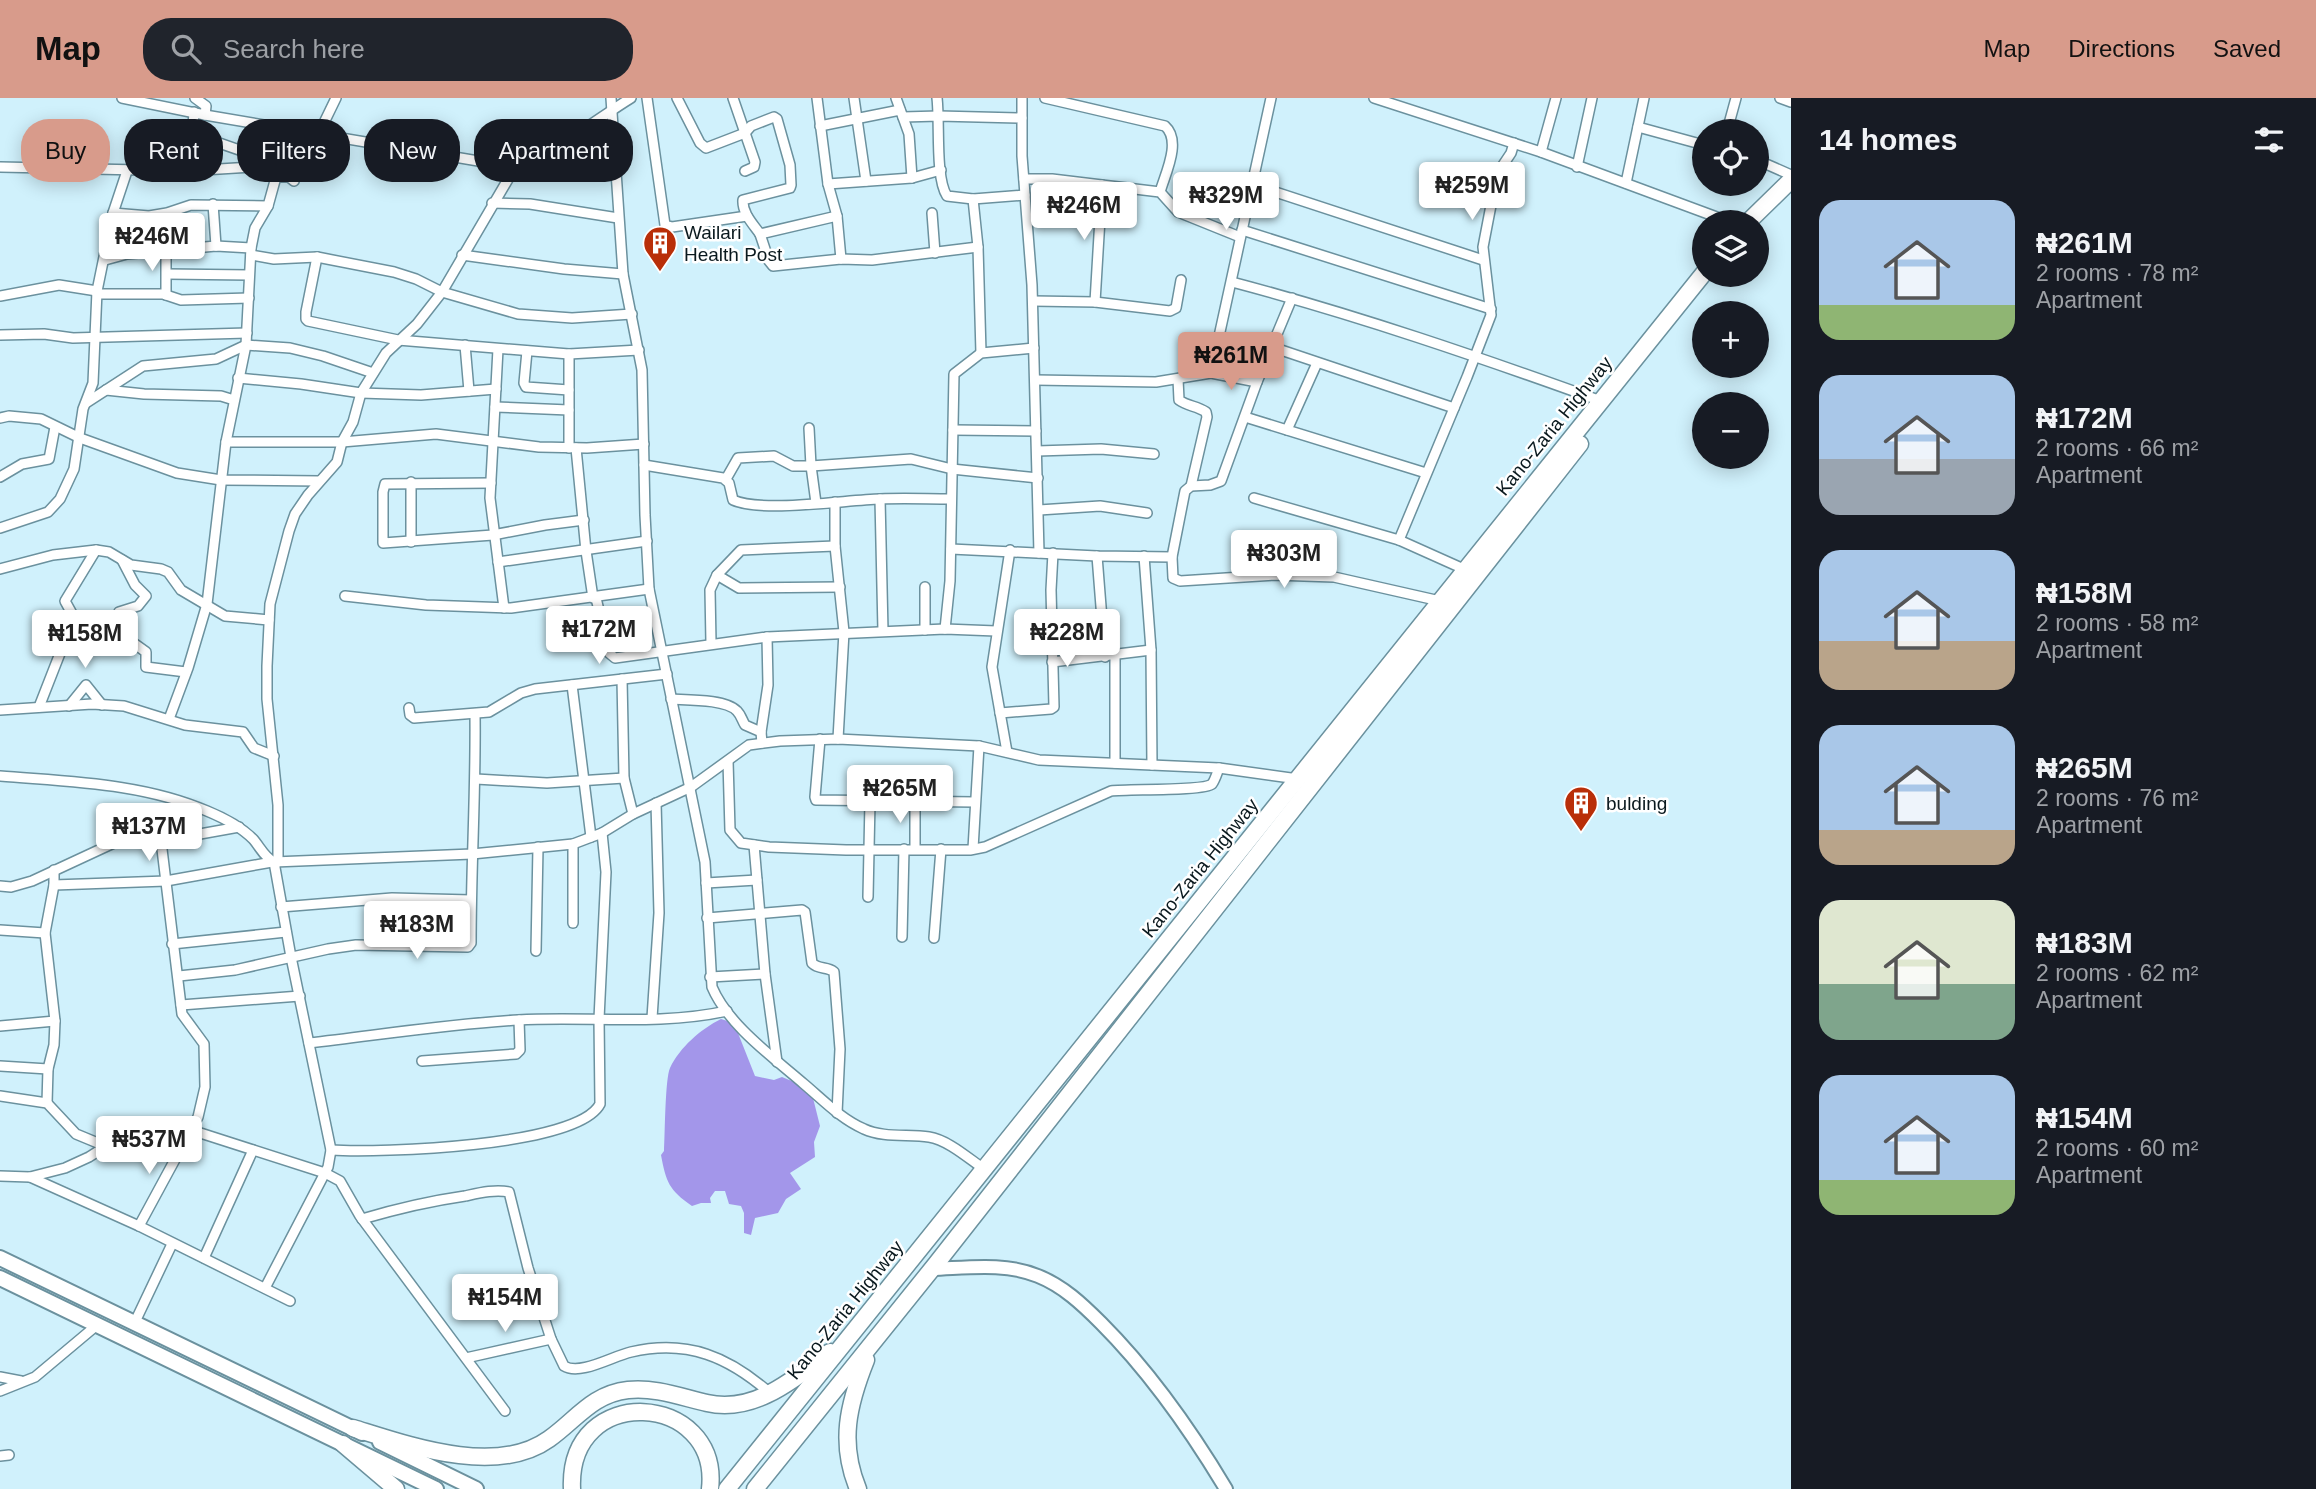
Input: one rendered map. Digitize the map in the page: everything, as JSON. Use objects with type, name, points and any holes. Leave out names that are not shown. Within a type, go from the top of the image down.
[{"type":"highway","points":[[1759,210],[1791,177]]},
{"type":"highway","points":[[1769,215],[1791,193]]},
{"type":"highway","name":"Kano-Zaria Highway","points":[[727,1489],[1693,287]]},
{"type":"highway","name":"Kano-Zaria Highway","points":[[755,1489],[932,1269],[1704,287]]},
{"type":"highway","points":[[353,1428],[436,1452],[470,1457],[506,1455],[547,1441],[594,1401],[626,1390],[646,1389],[716,1405],[736,1404],[771,1394],[787,1385],[854,1333]]},
{"type":"highway","points":[[858,1489],[847,1452],[846,1433],[856,1385],[872,1343]]},
{"type":"highway","points":[[572,1489],[578,1452],[596,1428],[621,1414],[651,1411],[672,1418],[690,1431],[703,1448],[709,1468],[710,1489]]},
{"type":"highway","points":[[343,1444],[396,1489]]},
{"type":"main road","points":[[0,1258],[476,1489]]},
{"type":"main road","points":[[0,1278],[436,1489]]},
{"type":"street","points":[[122,98],[237,120]]},
{"type":"street","points":[[195,98],[206,106],[205,115]]},
{"type":"street","points":[[326,119],[336,98]]},
{"type":"street","points":[[611,98],[624,274],[642,370],[649,589],[705,862],[710,977],[716,997],[777,1062],[837,1113],[872,1132],[931,1137],[984,1169]]},
{"type":"street","points":[[597,119],[631,98]]},
{"type":"street","points":[[647,98],[665,225],[672,227],[747,216]]},
{"type":"street","points":[[677,98],[704,146],[709,147],[745,133],[751,126],[774,117],[777,119],[792,181],[790,188],[743,200],[742,204],[760,234],[769,261],[774,266],[841,259],[872,260],[978,247]]},
{"type":"street","points":[[733,98],[755,162],[754,167],[745,171]]},
{"type":"street","points":[[817,98],[828,184],[837,216],[841,259]]},
{"type":"street","points":[[854,98],[866,181]]},
{"type":"street","points":[[896,98],[909,134],[912,178]]},
{"type":"street","points":[[937,98],[943,190],[947,196],[973,199],[1025,195]]},
{"type":"street","points":[[1022,98],[1024,179],[1033,301],[1039,553]]},
{"type":"street","points":[[1045,98],[1165,126],[1171,131],[1172,142],[1160,192]]},
{"type":"street","points":[[1211,373],[1271,98]]},
{"type":"street","points":[[1374,98],[1541,152],[1698,210]]},
{"type":"street","points":[[1541,152],[1556,98]]},
{"type":"street","points":[[1577,167],[1592,98]]},
{"type":"street","points":[[1626,183],[1644,98]]},
{"type":"street","points":[[1730,119],[1736,98]]},
{"type":"street","points":[[1780,98],[1791,102]]},
{"type":"street","points":[[194,112],[193,126],[199,136],[237,149]]},
{"type":"street","points":[[820,126],[901,114],[1022,118]]},
{"type":"street","points":[[1637,127],[1692,142]]},
{"type":"street","points":[[350,140],[474,161]]},
{"type":"street","points":[[1399,540],[1491,315],[1482,247],[1497,174],[1511,153],[1514,143]]},
{"type":"street","points":[[1769,166],[1791,177]]},
{"type":"street","points":[[0,167],[124,171]]},
{"type":"street","points":[[828,184],[912,178],[941,170]]},
{"type":"street","points":[[1024,179],[1052,179],[1160,192],[1178,212],[1491,309]]},
{"type":"street","points":[[0,528],[48,512],[74,469],[85,404],[93,383],[97,293],[113,213],[124,180]]},
{"type":"street","points":[[169,719],[207,604],[226,442],[246,345],[254,228],[268,206],[275,182]]},
{"type":"street","points":[[265,1288],[325,1173],[331,1150],[286,932],[275,862],[278,805],[267,699],[270,604],[295,514],[337,461],[342,442],[353,422],[361,393],[398,340],[416,324],[442,292],[505,182]]},
{"type":"street","points":[[1251,184],[1482,260]]},
{"type":"street","points":[[1095,302],[1102,185]]},
{"type":"street","points":[[973,199],[978,247],[981,353]]},
{"type":"street","points":[[492,203],[530,204],[618,218]]},
{"type":"street","points":[[213,204],[216,246]]},
{"type":"street","points":[[113,213],[149,216],[191,205],[268,206]]},
{"type":"street","points":[[932,213],[935,253]]},
{"type":"street","points":[[760,234],[837,216]]},
{"type":"street","points":[[105,260],[127,254],[216,246],[279,259],[317,257],[404,274],[442,292],[500,310],[528,315],[572,318],[632,314]]},
{"type":"street","points":[[166,252],[166,295]]},
{"type":"street","points":[[462,255],[624,274]]},
{"type":"street","points":[[317,257],[306,319],[398,340],[569,354],[639,350]]},
{"type":"street","points":[[167,274],[249,275]]},
{"type":"street","points":[[1033,301],[1095,302],[1170,312],[1176,308],[1181,280]]},
{"type":"street","points":[[1232,282],[1292,298],[1475,356],[1601,401]]},
{"type":"street","points":[[0,296],[59,285],[97,293],[166,295],[175,299],[249,298]]},
{"type":"street","points":[[1292,298],[1257,382],[1221,481],[1210,485],[1191,486],[1185,491],[1172,557],[1173,578],[1180,581],[1274,575],[1334,577],[1440,601]]},
{"type":"street","points":[[0,335],[44,334],[73,338],[247,333]]},
{"type":"street","points":[[85,404],[143,366],[216,359],[246,345],[290,348],[373,373]]},
{"type":"street","points":[[465,345],[469,391]]},
{"type":"street","points":[[1272,347],[1454,408]]},
{"type":"street","points":[[945,629],[951,549],[954,374],[981,353],[1034,348]]},
{"type":"street","points":[[498,349],[491,482],[493,535],[503,608]]},
{"type":"street","points":[[527,351],[524,383],[526,387],[569,390]]},
{"type":"street","points":[[569,354],[569,410],[586,551],[595,598],[611,656],[615,658],[766,637],[945,629],[996,631]]},
{"type":"street","points":[[1287,430],[1317,363]]},
{"type":"street","points":[[1035,380],[1156,382],[1211,373],[1257,382]]},
{"type":"street","points":[[238,378],[361,393],[421,395],[496,389]]},
{"type":"street","points":[[1178,379],[1179,400],[1201,408],[1207,417],[1191,486]]},
{"type":"street","points":[[106,390],[153,395],[221,396],[234,400]]},
{"type":"street","points":[[495,407],[569,410]]},
{"type":"street","points":[[0,418],[31,416],[41,419],[80,438],[169,471],[221,480],[319,481]]},
{"type":"street","points":[[1245,417],[1426,473]]},
{"type":"street","points":[[0,477],[22,464],[49,459],[55,427]]},
{"type":"street","points":[[809,428],[816,503]]},
{"type":"street","points":[[953,430],[1036,431]]},
{"type":"street","points":[[226,442],[342,442],[427,434],[573,448],[644,444]]},
{"type":"street","points":[[1037,451],[1101,449],[1154,454]]},
{"type":"street","points":[[951,499],[743,504],[733,500],[726,479],[736,460],[741,457],[774,456],[793,466],[911,459],[952,470],[1038,478]]},
{"type":"street","points":[[644,465],[726,479]]},
{"type":"street","points":[[411,482],[411,542]]},
{"type":"street","points":[[491,482],[385,484],[382,540],[385,544],[493,535],[584,520]]},
{"type":"street","points":[[1254,498],[1399,540],[1466,570]]},
{"type":"street","points":[[880,499],[883,631]]},
{"type":"street","points":[[835,502],[835,546],[844,632],[838,739]]},
{"type":"street","points":[[1039,510],[1100,506],[1147,513]]},
{"type":"street","points":[[498,562],[647,541]]},
{"type":"street","points":[[711,643],[710,590],[717,575],[741,550],[835,546]]},
{"type":"street","points":[[951,549],[1172,557]]},
{"type":"street","points":[[0,569],[46,557],[96,550],[109,552],[136,567],[168,572],[181,590],[231,618],[270,620]]},
{"type":"street","points":[[39,707],[66,638],[76,621],[65,601],[96,550]]},
{"type":"street","points":[[1007,752],[992,667],[1010,550]]},
{"type":"street","points":[[1000,713],[1051,709],[1054,704],[1051,590],[1053,552]]},
{"type":"street","points":[[1097,556],[1105,657]]},
{"type":"street","points":[[1144,556],[1151,650],[1152,765]]},
{"type":"street","points":[[122,558],[135,585],[146,596],[138,606],[119,612],[125,637],[146,652],[146,667],[186,672]]},
{"type":"street","points":[[717,575],[739,588],[840,587]]},
{"type":"street","points":[[925,587],[925,630]]},
{"type":"street","points":[[345,596],[425,605],[524,608],[649,589]]},
{"type":"street","points":[[762,743],[761,732],[768,685],[766,637]]},
{"type":"street","points":[[1052,662],[1151,650]]},
{"type":"street","points":[[1115,656],[1115,763]]},
{"type":"street","points":[[409,708],[410,716],[414,718],[475,714],[499,708],[528,690],[667,674]]},
{"type":"street","points":[[622,679],[624,778],[633,814]]},
{"type":"street","points":[[69,706],[86,685],[102,705]]},
{"type":"street","points":[[572,685],[591,838]]},
{"type":"street","points":[[671,699],[723,703],[740,713],[745,725],[761,732]]},
{"type":"street","points":[[0,710],[124,706],[192,727],[243,732],[254,748],[274,756]]},
{"type":"street","points":[[178,976],[235,970],[328,948],[356,945],[468,947],[471,943],[476,779],[475,714]]},
{"type":"street","points":[[820,739],[816,800],[975,802]]},
{"type":"street","points":[[54,885],[166,881],[275,862],[472,854],[573,844],[602,833],[633,814],[691,787],[749,745],[762,743],[838,739],[979,746],[1039,760],[1219,768],[1298,779]]},
{"type":"street","points":[[973,849],[979,746]]},
{"type":"street","points":[[728,761],[730,830],[741,843],[821,850],[985,847],[1111,791],[1133,788],[1196,789],[1209,786],[1219,768]]},
{"type":"street","points":[[895,773],[896,801]]},
{"type":"street","points":[[0,776],[140,789],[206,810],[239,827],[275,862]]},
{"type":"street","points":[[476,779],[533,783],[624,778]]},
{"type":"street","points":[[867,897],[870,801]]},
{"type":"street","points":[[915,801],[915,849]]},
{"type":"street","points":[[652,1018],[660,913],[656,803]]},
{"type":"street","points":[[0,886],[22,884],[116,842],[161,841],[239,827]]},
{"type":"street","points":[[331,1150],[400,1150],[536,1136],[594,1113],[600,1104],[599,1019],[606,872],[602,833]]},
{"type":"street","points":[[139,1226],[198,1117],[205,1087],[206,1053],[201,1039],[186,1021],[181,1005],[161,841]]},
{"type":"street","points":[[573,844],[573,923]]},
{"type":"street","points":[[754,845],[765,974],[777,1062]]},
{"type":"street","points":[[536,951],[538,847]]},
{"type":"street","points":[[902,937],[904,849]]},
{"type":"street","points":[[934,938],[941,849]]},
{"type":"street","points":[[47,1103],[48,1069],[54,1045],[55,1021],[45,933],[54,885],[54,870]]},
{"type":"street","points":[[706,883],[757,880]]},
{"type":"street","points":[[281,906],[360,899],[471,900]]},
{"type":"street","points":[[707,918],[804,911],[812,963],[834,972],[840,1049],[837,1113]]},
{"type":"street","points":[[0,930],[45,933]]},
{"type":"street","points":[[172,944],[286,932]]},
{"type":"street","points":[[710,977],[765,974]]},
{"type":"street","points":[[181,1005],[300,996]]},
{"type":"street","points":[[309,1043],[443,1026],[519,1020],[691,1018],[727,1011]]},
{"type":"street","points":[[422,1061],[516,1054],[520,1050],[519,1020]]},
{"type":"street","points":[[0,1026],[55,1021]]},
{"type":"street","points":[[0,1066],[48,1069]]},
{"type":"street","points":[[0,1096],[47,1103],[76,1134],[105,1146]]},
{"type":"street","points":[[191,1130],[325,1173],[340,1181],[362,1219],[505,1411]]},
{"type":"street","points":[[0,1176],[30,1177],[65,1168],[114,1141],[186,1140]]},
{"type":"street","points":[[204,1258],[253,1150]]},
{"type":"street","points":[[30,1177],[139,1226],[290,1301]]},
{"type":"street","points":[[362,1219],[436,1200],[493,1191],[509,1192],[528,1268],[551,1339],[564,1366],[569,1370],[631,1352],[654,1349],[692,1350],[708,1353],[733,1365],[771,1394]]},
{"type":"street","points":[[134,1324],[172,1244]]},
{"type":"street","points":[[932,1269],[1014,1269],[1037,1275],[1076,1298],[1132,1354],[1198,1441],[1226,1489]]},
{"type":"street","points":[[0,1391],[35,1377],[97,1325]]},
{"type":"street","points":[[466,1358],[551,1339]]},
{"type":"street","points":[[0,1377],[21,1381]]},
{"type":"shaded area","points":[[721,1019],[734,1023],[755,1076],[774,1080],[782,1077],[799,1084],[813,1098],[820,1126],[814,1142],[815,1157],[790,1173],[801,1189],[786,1199],[778,1213],[755,1218],[751,1235],[744,1233],[744,1213],[741,1206],[729,1204],[725,1191],[715,1191],[710,1198],[711,1203],[692,1206],[678,1195],[667,1179],[661,1155],[664,1151],[670,1068],[692,1039]]},
{"type":"place","name":"Wailari Health Post","points":[[660,273]]},
{"type":"place","name":"bulding","points":[[1581,833]]}]
